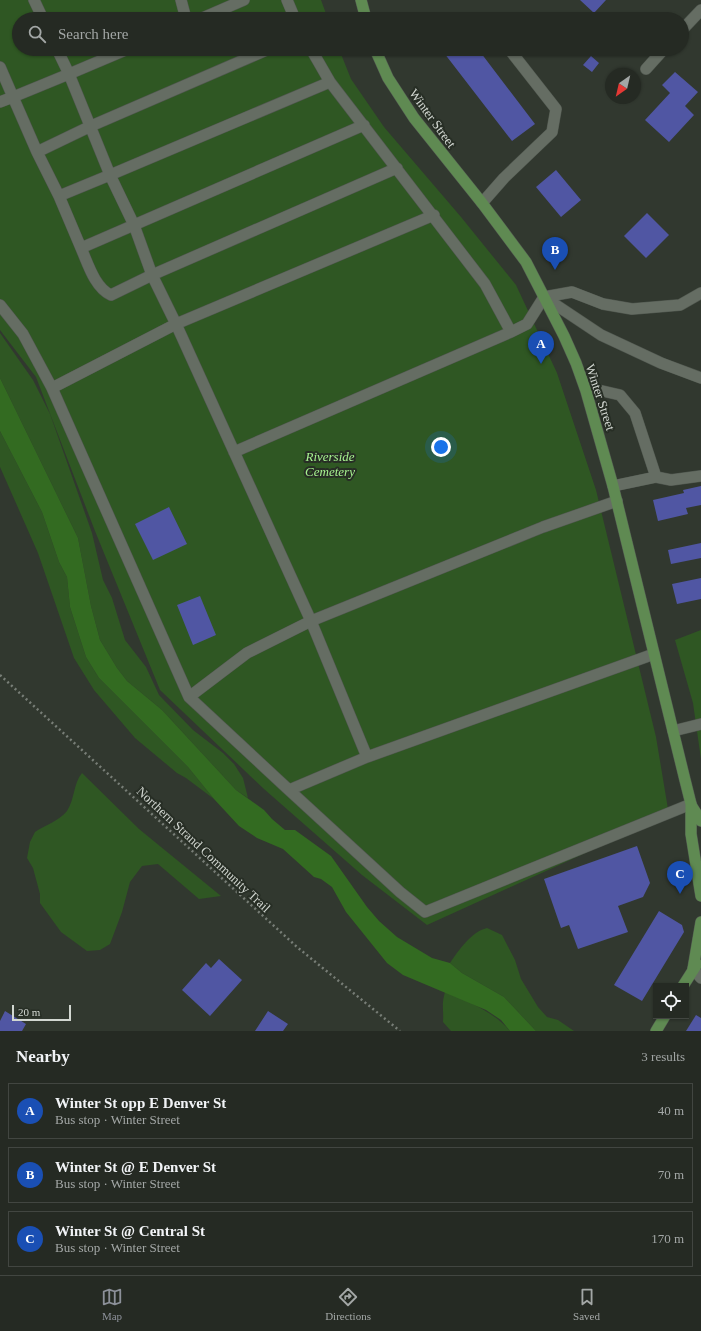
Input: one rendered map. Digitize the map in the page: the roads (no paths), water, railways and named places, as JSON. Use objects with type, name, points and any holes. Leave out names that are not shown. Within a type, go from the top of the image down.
[{"type":"main road","points":[[361,0],[364,12]]},
{"type":"main road","name":"Winter Street","points":[[378,56],[388,78],[414,118],[520,252],[564,336],[585,387],[618,501],[691,804],[691,834],[701,896]]},
{"type":"main road","name":"Winter Street","points":[[691,804],[701,821]]},
{"type":"main road","points":[[697,974],[701,922]]},
{"type":"main road","points":[[686,983],[697,974],[701,958]]},
{"type":"main road","points":[[656,1031],[663,1019]]},
{"type":"street","points":[[34,0],[40,12]]},
{"type":"street","points":[[181,0],[184,12]]},
{"type":"street","points":[[216,12],[244,0]]},
{"type":"street","points":[[286,0],[292,12]]},
{"type":"street","points":[[689,23],[701,10]]},
{"type":"street","points":[[60,56],[91,126],[110,175],[134,225],[152,275],[176,324],[311,621],[367,757]]},
{"type":"street","points":[[0,102],[111,56]]},
{"type":"street","points":[[37,152],[91,126],[253,56]]},
{"type":"street","points":[[315,56],[330,82],[485,284],[511,332]]},
{"type":"street","points":[[482,203],[504,178],[552,132],[556,109],[514,56]]},
{"type":"street","points":[[646,69],[658,56]]},
{"type":"street","points":[[0,67],[92,272],[104,292],[111,295],[152,275],[397,168]]},
{"type":"street","points":[[59,196],[330,82]]},
{"type":"street","points":[[81,248],[364,125]]},
{"type":"street","points":[[52,388],[176,324],[434,216]]},
{"type":"street","points":[[234,452],[511,332],[526,324],[544,297],[572,292],[603,304],[632,309],[680,305],[701,293]]},
{"type":"street","points":[[544,297],[601,335],[661,363],[701,378]]},
{"type":"street","points":[[0,305],[24,334],[52,388],[190,697],[400,892],[425,912],[691,804]]},
{"type":"street","points":[[585,387],[620,395],[635,413],[656,478]]},
{"type":"street","points":[[614,486],[656,478],[671,480],[701,476]]},
{"type":"street","points":[[190,697],[247,654],[311,621],[529,533],[618,501]]},
{"type":"street","points":[[289,790],[367,757],[654,654]]},
{"type":"street","points":[[673,731],[701,724]]},
{"type":"place","name":"Winter St @ E Denver St","points":[[555,270]]},
{"type":"place","name":"Winter St opp E Denver St","points":[[541,364]]},
{"type":"place","name":"Winter St @ Central St","points":[[680,894]]},
{"type":"park label","name":"Riverside Cemetery","points":[[330,464]]}]
